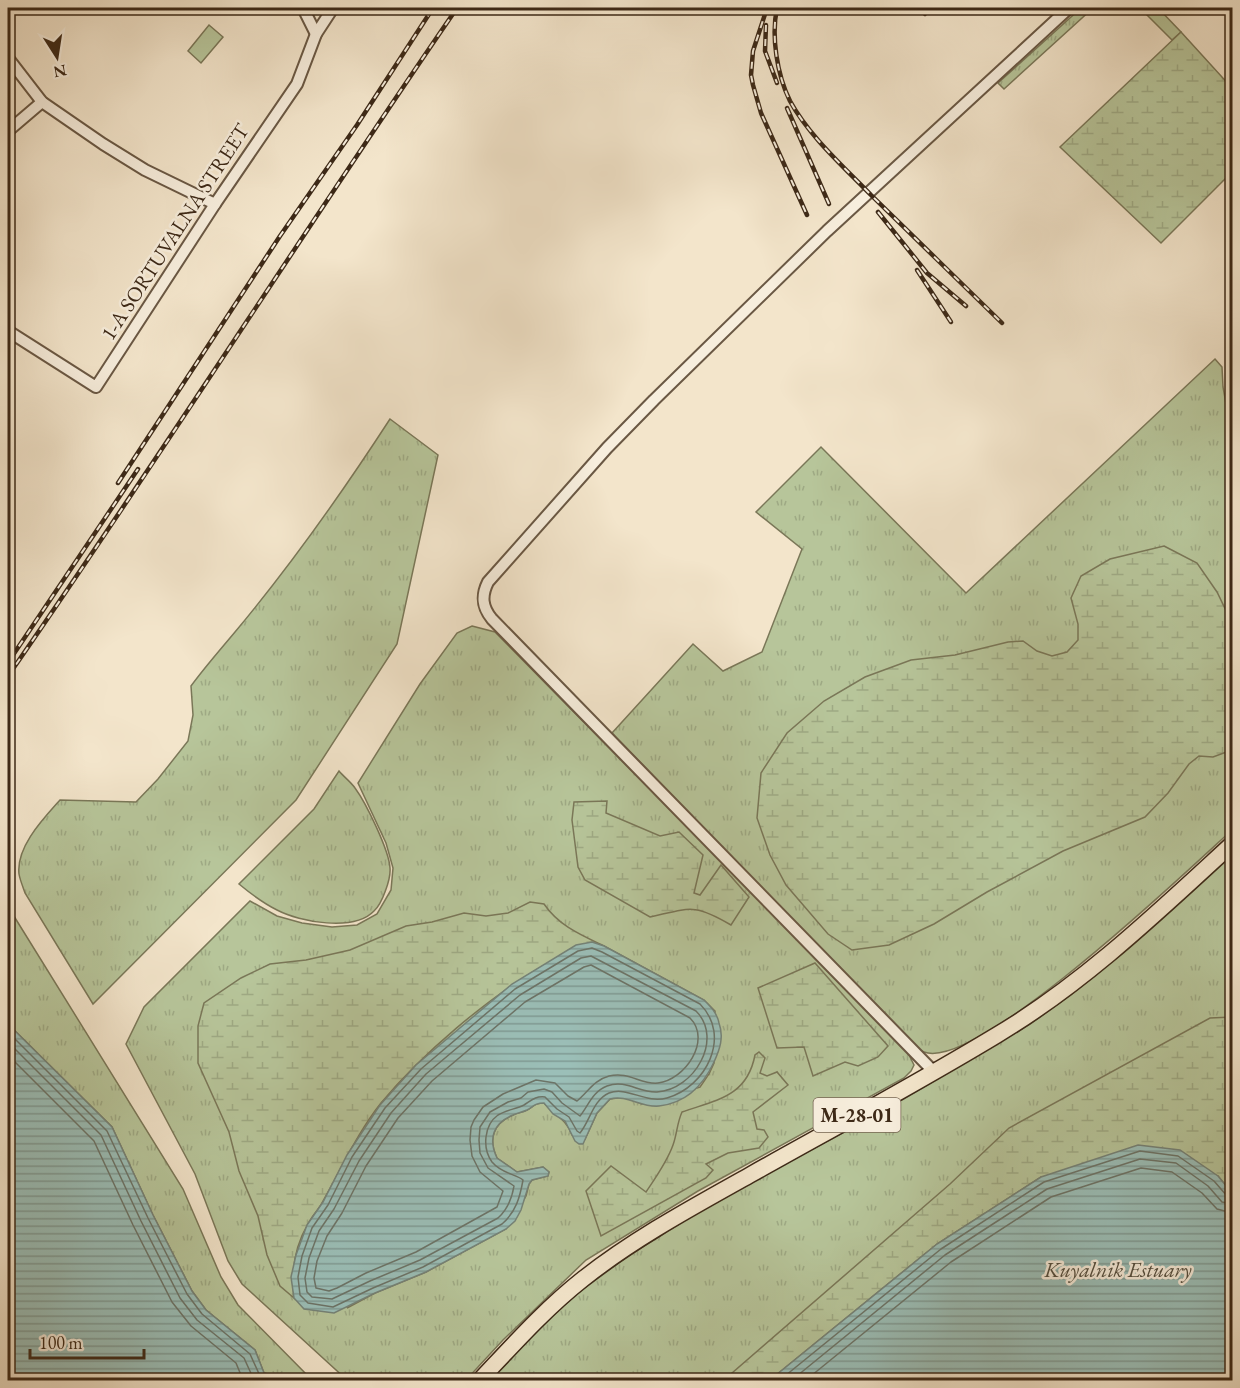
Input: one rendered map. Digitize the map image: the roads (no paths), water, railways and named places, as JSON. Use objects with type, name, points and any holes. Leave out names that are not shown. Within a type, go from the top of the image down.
[{"type":"highway","name":"М-28-01","points":[[480,1380],[552,1305],[609,1260],[668,1221],[934,1072],[999,1034],[1057,996],[1143,926],[1233,844]]},
{"type":"street","points":[[303,8],[316,34]]},
{"type":"street","name":"1-A SORTUVALNA STREET","points":[[8,331],[96,387],[215,204],[297,84],[316,34],[333,8]]},
{"type":"street","points":[[934,1072],[492,619],[484,606],[483,597],[489,582],[607,448],[827,231],[1069,8]]},
{"type":"street","points":[[8,58],[42,102],[145,170],[215,204]]},
{"type":"street","points":[[8,130],[42,102]]},
{"type":"water","points":[[592,942],[604,946],[704,1000],[711,1008],[718,1019],[721,1038],[720,1048],[705,1079],[685,1097],[669,1104],[652,1106],[622,1098],[610,1099],[597,1113],[583,1144],[575,1141],[565,1121],[553,1114],[544,1103],[506,1118],[494,1132],[493,1144],[497,1158],[517,1172],[543,1167],[549,1172],[548,1176],[532,1180],[529,1184],[515,1221],[506,1229],[426,1272],[334,1313],[304,1309],[294,1298],[291,1277],[307,1225],[323,1202],[347,1155],[380,1105],[416,1065],[512,984],[576,945]]},
{"type":"water","points":[[10,1026],[112,1127],[192,1291],[206,1310],[255,1350],[264,1373],[288,1380],[8,1380],[8,1029]]},
{"type":"water","name":"Kuyalnik Estuary","points":[[1138,1145],[1180,1150],[1218,1176],[1232,1193],[1232,1380],[770,1380],[937,1244],[1041,1177]]},
{"type":"railway","points":[[118,483],[433,8]]},
{"type":"railway","points":[[8,676],[457,8]]},
{"type":"railway","points":[[767,8],[753,51],[751,75],[761,113],[807,215]]},
{"type":"railway","points":[[777,8],[775,43],[779,68],[785,91],[807,127],[871,195],[1002,323]]},
{"type":"railway","points":[[919,8],[925,14]]},
{"type":"railway","points":[[766,25],[765,51],[777,83]]},
{"type":"railway","points":[[787,108],[829,204]]},
{"type":"railway","points":[[878,212],[927,273],[966,306]]},
{"type":"railway","points":[[917,270],[951,322]]},
{"type":"railway","points":[[11,658],[138,469]]}]
